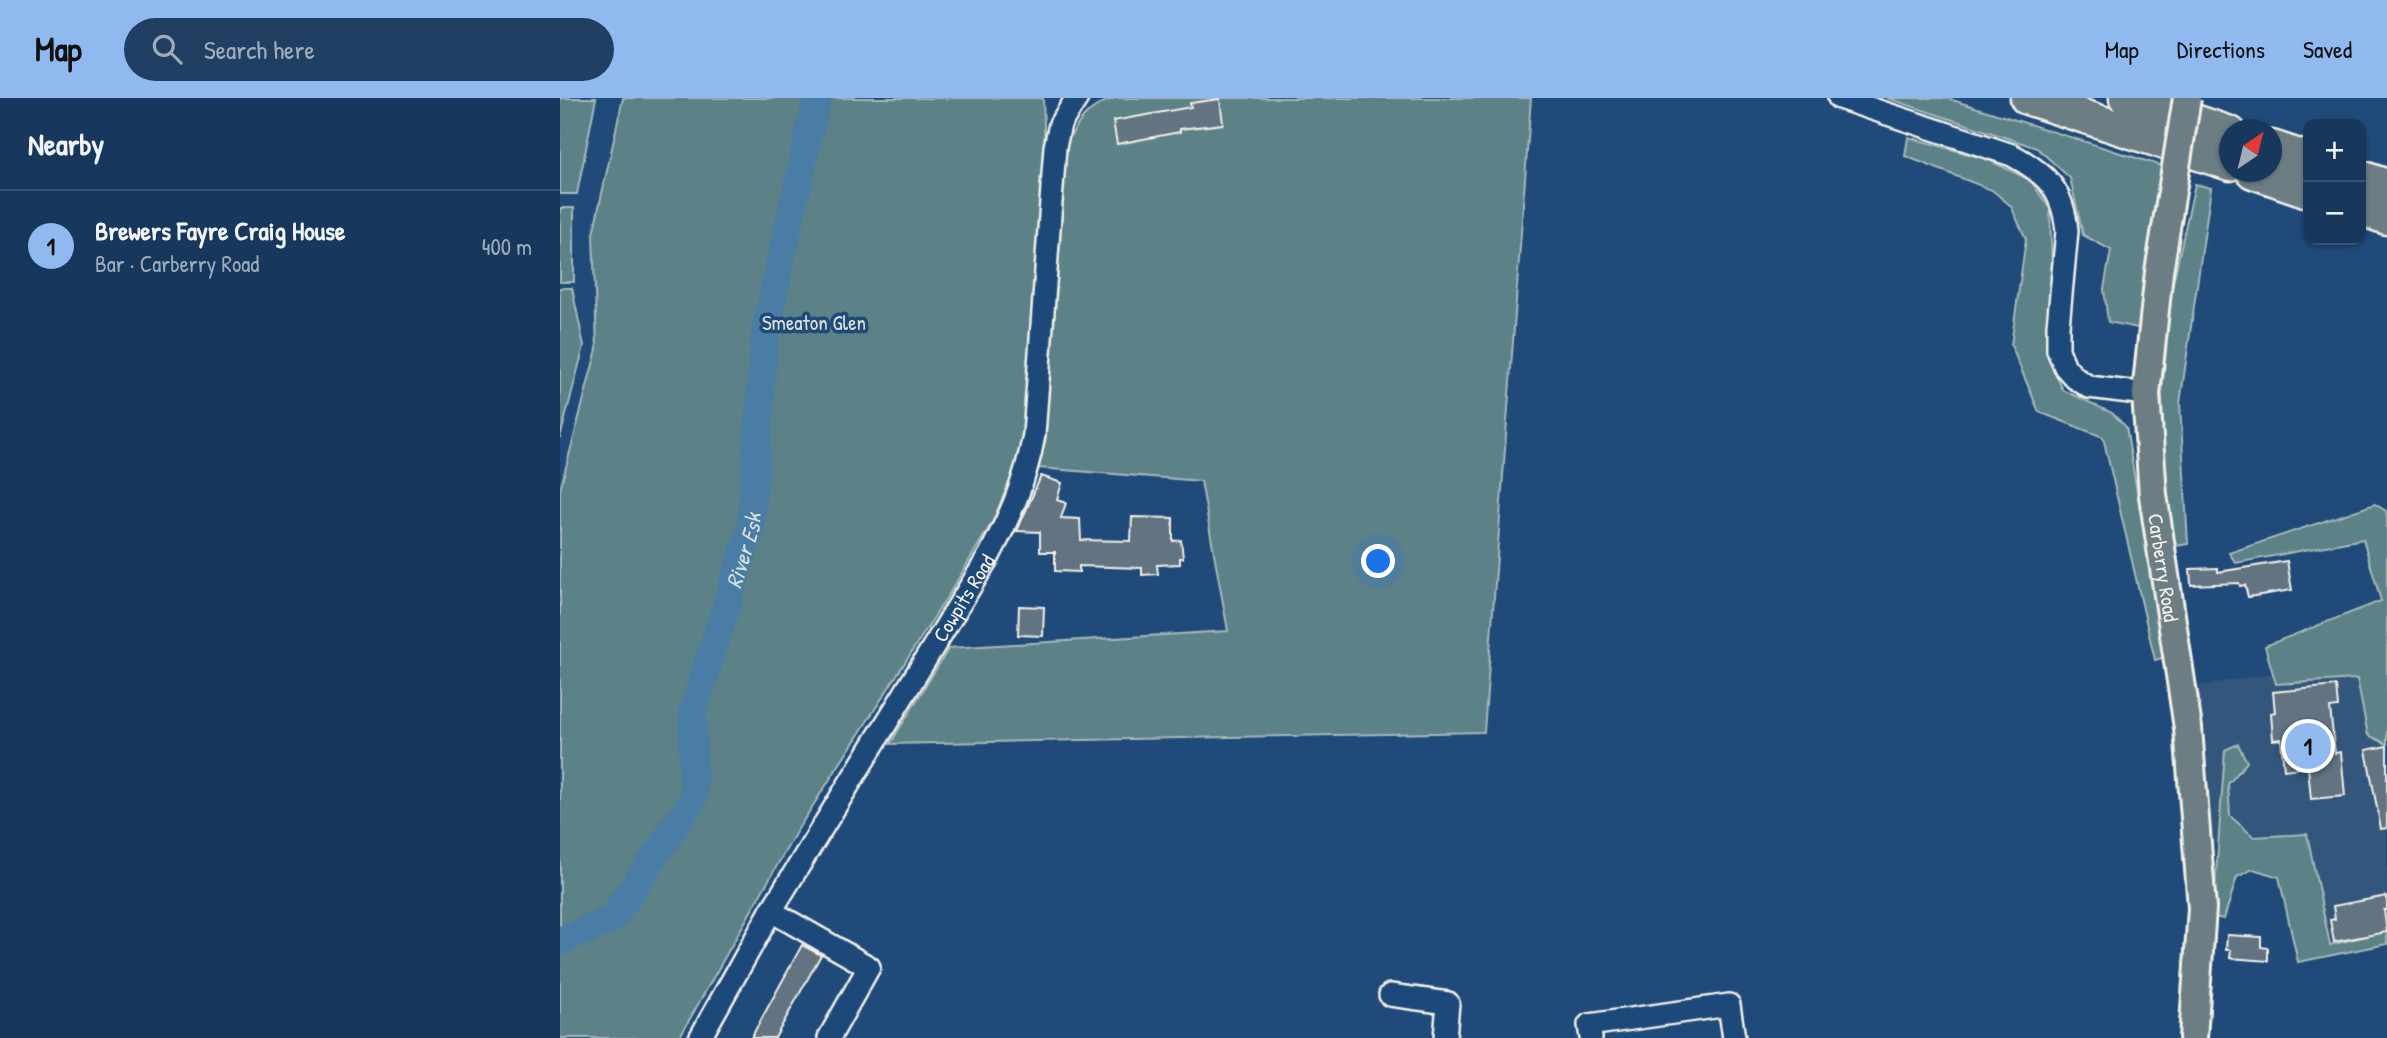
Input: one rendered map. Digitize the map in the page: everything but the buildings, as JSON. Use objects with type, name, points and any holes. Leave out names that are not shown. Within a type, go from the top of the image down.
[{"type":"highway","points":[[2026,98],[2219,159]]},
{"type":"highway","points":[[2126,98],[2219,129]]},
{"type":"highway","points":[[2282,150],[2303,157]]},
{"type":"highway","points":[[2366,179],[2387,186]]},
{"type":"highway","points":[[2282,182],[2303,189]]},
{"type":"highway","points":[[2366,211],[2387,218]]},
{"type":"main road","name":"Carberry Road","points":[[2187,98],[2159,272],[2146,394],[2153,495],[2188,728],[2201,894],[2193,1038]]},
{"type":"street","points":[[1839,98],[2012,155],[2046,177],[2060,195],[2066,216],[2058,326],[2058,350],[2065,367],[2089,387],[2146,394]]},
{"type":"street","name":"Cowpits Road","points":[[700,1038],[771,911],[989,556],[1015,505],[1028,469],[1034,435],[1055,146],[1060,124],[1074,101]]},
{"type":"street","points":[[771,911],[869,967],[830,1038]]},
{"type":"street","points":[[1390,995],[1448,1003],[1446,1038]]},
{"type":"street","points":[[1591,1038],[1589,1025],[1729,1005],[1734,1038]]},
{"type":"shaded area","points":[[2387,650],[2387,932],[2330,945],[2254,837],[2212,847],[2199,686]]},
{"type":"green space","points":[[560,98],[596,98],[577,194],[560,194]]},
{"type":"green space","name":"Smeaton Glen","points":[[623,98],[1043,98],[1045,152],[1021,454],[993,521],[796,832],[679,1038],[560,1038],[560,490],[597,349],[593,234]]},
{"type":"green space","points":[[1116,98],[1531,98],[1484,732],[890,744],[949,648],[1228,631],[1201,481],[1039,468],[1063,150],[1078,124],[1090,111]]},
{"type":"green space","points":[[1887,98],[1946,98],[2165,167],[2138,328],[2108,322],[2104,289],[2111,250],[2083,235],[2070,178],[2037,148]]},
{"type":"green space","points":[[1908,137],[1989,160],[2030,180],[2050,209],[2052,266],[2047,354],[2063,390],[2112,413],[2126,427],[2165,657],[2155,660],[2103,437],[2039,412],[2011,345],[2026,239],[2011,206],[1992,190],[1905,156]]},
{"type":"green space","points":[[2195,184],[2211,188],[2180,403],[2188,544],[2176,546],[2165,509],[2162,394],[2172,287]]},
{"type":"green space","points":[[560,208],[574,208],[574,282],[560,282]]},
{"type":"green space","points":[[560,288],[572,288],[584,346],[560,438]]},
{"type":"green space","points":[[2375,504],[2386,511],[2387,519],[2387,744],[2368,735],[2357,679],[2276,684],[2265,646],[2381,601],[2363,539],[2236,563],[2229,553]]},
{"type":"green space","points":[[2238,744],[2247,762],[2228,784],[2230,816],[2254,837],[2307,834],[2330,945],[2387,931],[2387,944],[2298,962],[2279,877],[2253,869],[2237,877],[2224,919],[2213,917],[2225,750]]},
{"type":"waterway","name":"River Esk","points":[[560,941],[612,919],[694,798],[692,714],[751,527],[765,331],[817,98]]},
{"type":"place","name":"Brewers Fayre Craig House","points":[[2308,746]]}]
